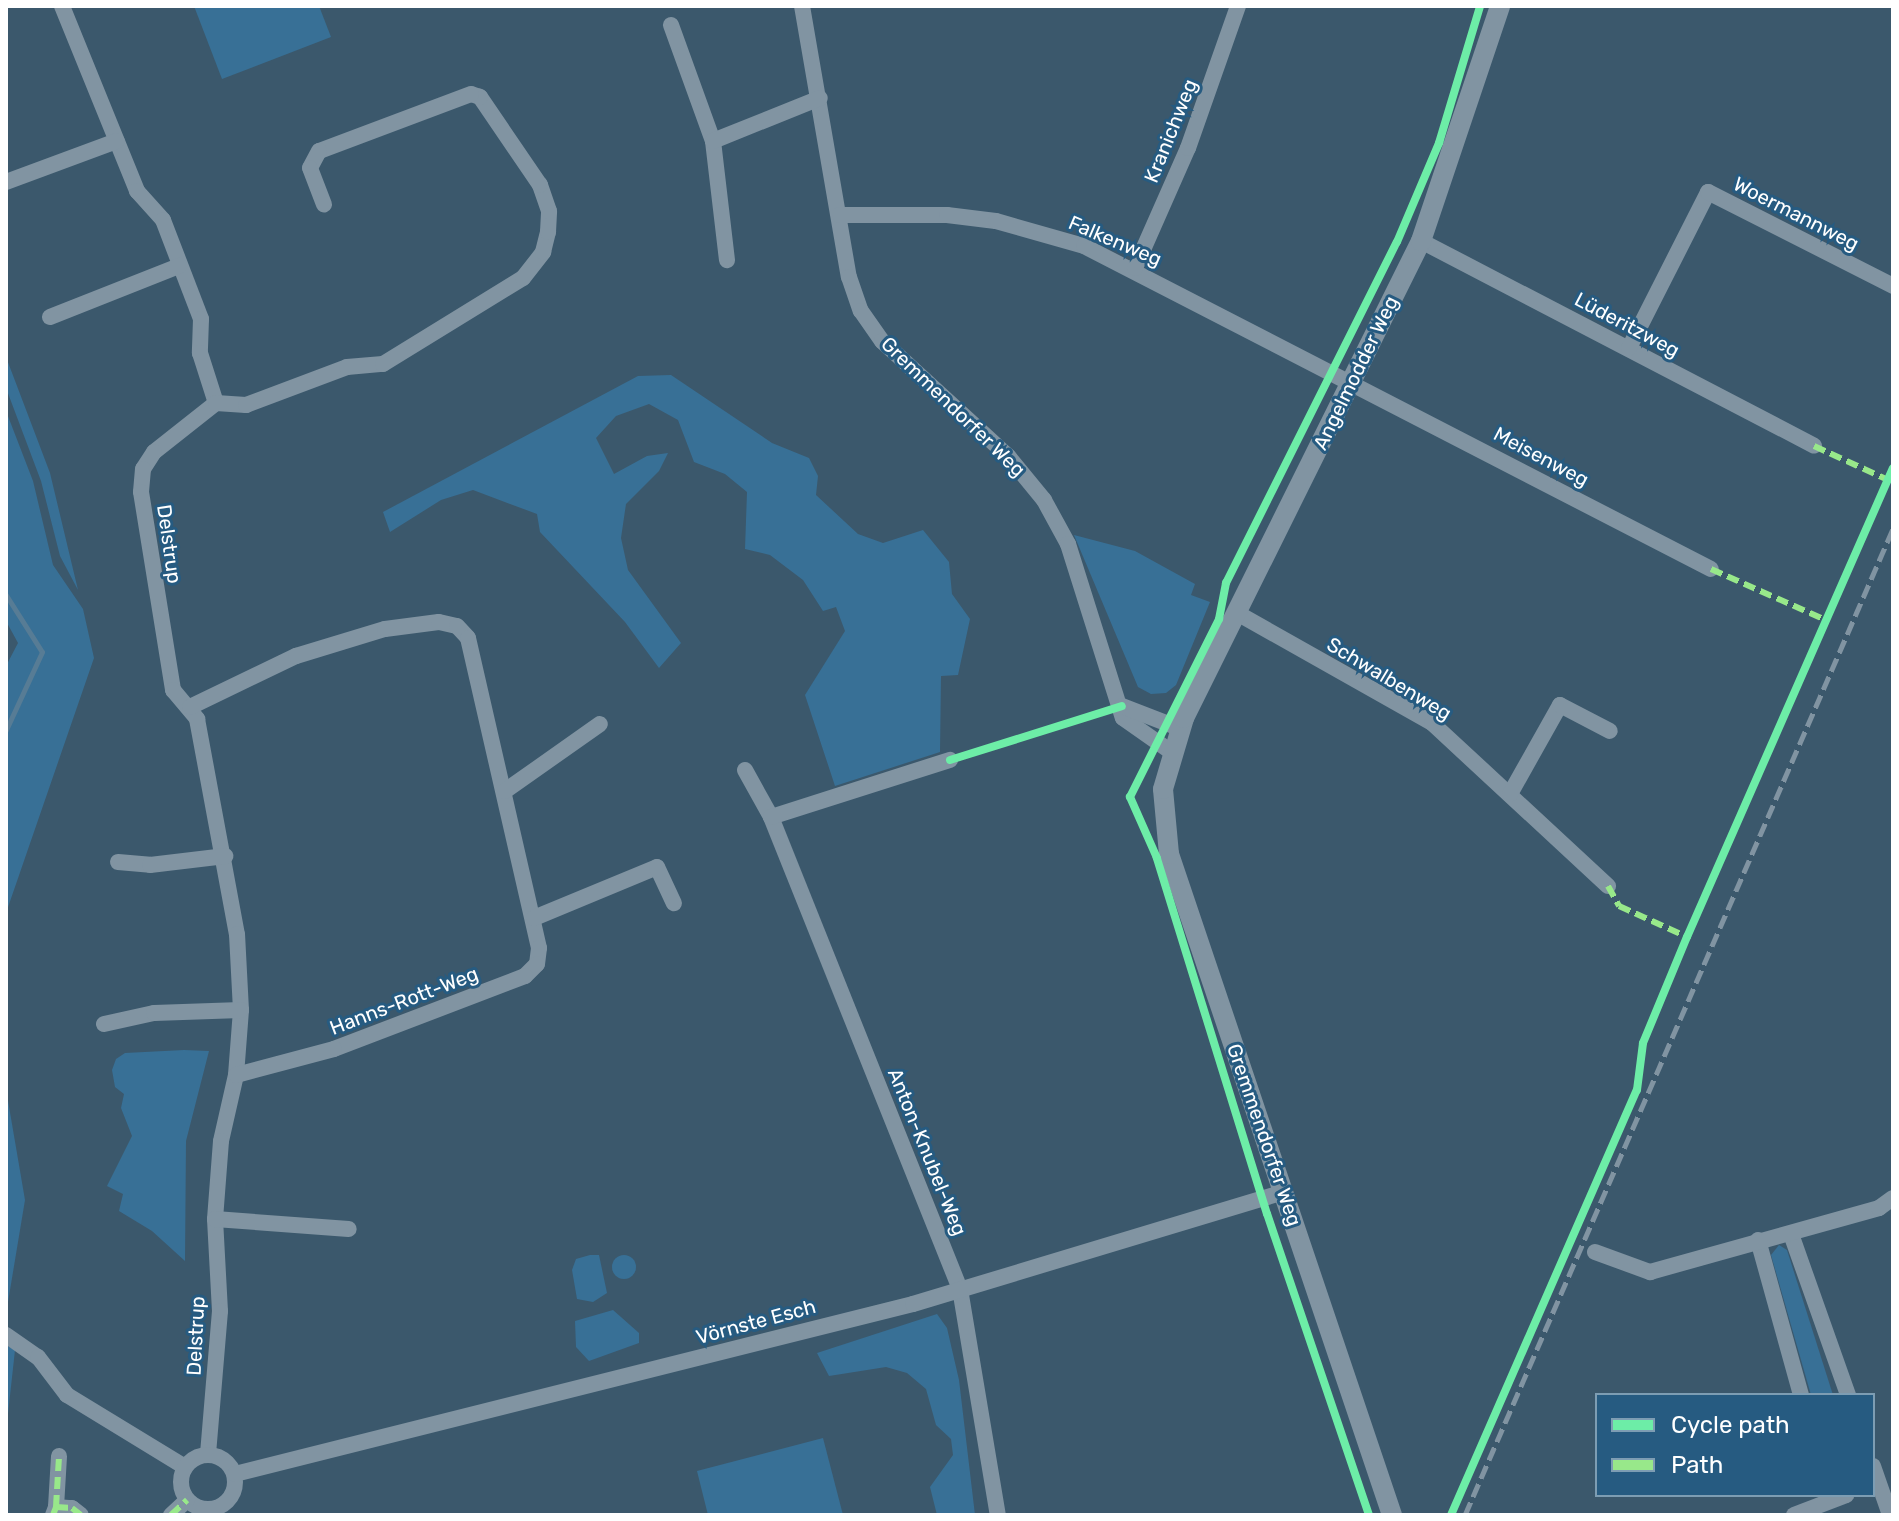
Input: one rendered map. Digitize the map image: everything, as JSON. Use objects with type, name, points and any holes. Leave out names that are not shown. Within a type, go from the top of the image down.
[{"type":"street","name":"Gremmendorfer Weg","points":[[802,6],[849,277],[861,311],[893,351],[1008,456],[1044,500],[1068,544],[1110,685],[1131,726],[1170,751]]},
{"type":"street","name":"Kranichweg","points":[[1135,268],[1188,148],[1238,6]]},
{"type":"street","name":"Angelmodder Weg","points":[[1179,728],[1421,241],[1500,6]]},
{"type":"street","points":[[62,7],[137,191],[163,220],[201,319],[200,353],[216,403],[246,405],[347,367],[383,364],[523,278],[543,252],[548,232],[549,211],[540,185],[480,97],[471,94],[319,151],[310,168],[324,204]]},
{"type":"street","points":[[671,25],[713,141],[727,260]]},
{"type":"street","points":[[713,141],[820,98]]},
{"type":"street","points":[[6,182],[117,141]]},
{"type":"street","name":"Woermannweg","points":[[1629,348],[1708,192],[1893,286]]},
{"type":"street","name":"Falkenweg","points":[[840,215],[898,212],[996,221],[1084,246],[1135,268],[1353,381]]},
{"type":"street","name":"Lüderitzweg","points":[[1421,241],[1814,446]]},
{"type":"street","points":[[50,317],[179,266]]},
{"type":"street","name":"Meisenweg","points":[[1353,381],[1711,569]]},
{"type":"street","name":"Delstrup","points":[[208,1454],[220,1311],[215,1219],[221,1141],[236,1075],[241,1010],[225,856],[197,719],[173,690],[141,492],[143,469],[154,452],[216,403]]},
{"type":"street","name":"Schwalbenweg","points":[[1237,613],[1432,723],[1608,886]]},
{"type":"street","name":"Hanns-Rott-Weg","points":[[190,707],[296,656],[385,629],[439,622],[457,626],[468,638],[534,918],[537,964],[525,976],[334,1049],[236,1075]]},
{"type":"street","points":[[1510,794],[1560,705],[1610,731]]},
{"type":"street","points":[[1122,706],[1179,728]]},
{"type":"street","points":[[505,791],[600,724]]},
{"type":"street","name":"Gremmendorfer Weg","points":[[1179,728],[1170,751],[1162,805],[1169,854],[1392,1515]]},
{"type":"street","points":[[771,817],[950,760]]},
{"type":"street","name":"Anton-Knubel-Weg","points":[[745,770],[771,817],[960,1289],[998,1515]]},
{"type":"street","points":[[118,862],[150,865],[225,856]]},
{"type":"street","points":[[534,918],[657,867],[674,903]]},
{"type":"street","points":[[104,1024],[154,1013],[241,1010]]},
{"type":"street","name":"Vörnste Esch","points":[[235,1474],[561,1396],[960,1289],[1283,1192]]},
{"type":"street","points":[[1595,1252],[1650,1272],[1879,1208],[1893,1198]]},
{"type":"street","points":[[215,1219],[349,1229]]},
{"type":"street","points":[[1791,1234],[1847,1393]]},
{"type":"street","points":[[1758,1240],[1800,1393]]},
{"type":"street","points":[[6,1335],[38,1357],[67,1395],[185,1467]]},
{"type":"street","points":[[208,1454],[220,1457],[235,1474],[228,1509],[205,1509],[187,1500],[182,1490],[185,1467],[208,1454]]},
{"type":"street","points":[[59,1456],[55,1511],[72,1508],[81,1515]]},
{"type":"street","points":[[1876,1485],[1890,1515]]},
{"type":"street","points":[[1794,1515],[1835,1497]]},
{"type":"street","points":[[171,1515],[187,1500]]},
{"type":"shaded area","points":[[194,6],[319,6],[331,37],[222,79]]},
{"type":"shaded area","points":[[6,357],[50,473],[78,590],[60,556],[41,481],[6,388]]},
{"type":"shaded area","points":[[671,375],[772,443],[809,458],[818,476],[816,495],[858,534],[883,543],[923,530],[949,562],[952,594],[970,619],[958,675],[941,676],[940,752],[835,786],[805,695],[845,631],[836,607],[823,611],[803,580],[770,555],[745,549],[747,492],[725,474],[694,462],[678,420],[649,404],[616,416],[596,438],[614,474],[647,456],[668,453],[659,471],[626,504],[621,538],[628,570],[681,643],[659,668],[625,622],[540,532],[537,514],[473,490],[441,500],[390,532],[383,512],[638,376]]},
{"type":"shaded area","points":[[6,411],[33,481],[53,565],[83,609],[94,658],[6,913],[6,666],[18,643],[6,621]]},
{"type":"shaded area","points":[[1074,535],[1135,551],[1195,584],[1191,595],[1210,602],[1176,685],[1166,693],[1151,694],[1138,687]]},
{"type":"shaded area","points":[[209,1051],[186,1141],[185,1261],[152,1231],[119,1211],[123,1194],[107,1186],[132,1136],[121,1108],[124,1094],[115,1087],[112,1070],[116,1059],[125,1053]]},
{"type":"shaded area","points":[[6,1089],[25,1200],[6,1314]]},
{"type":"shaded area","points":[[1779,1245],[1787,1250],[1832,1393],[1810,1393],[1771,1255]]},
{"type":"shaded area","points":[[599,1255],[607,1293],[593,1302],[577,1299],[572,1270],[576,1259]]},
{"type":"shaded area","points":[[624,1255],[633,1258],[636,1267],[633,1276],[624,1279],[615,1276],[612,1267],[615,1258]]},
{"type":"shaded area","points":[[613,1310],[639,1333],[639,1343],[589,1361],[576,1347],[575,1321]]},
{"type":"shaded area","points":[[937,1314],[947,1328],[959,1380],[975,1515],[937,1515],[930,1487],[953,1455],[951,1439],[936,1425],[926,1389],[907,1373],[886,1367],[829,1376],[817,1353]]},
{"type":"shaded area","points":[[6,1345],[15,1350],[6,1432]]},
{"type":"shaded area","points":[[823,1438],[843,1515],[708,1515],[697,1471]]},
{"type":"waterway","points":[[6,595],[42,652],[6,730]]},
{"type":"railway","points":[[1465,1515],[1893,529]]},
{"type":"marked path","points":[[1814,446],[1888,480]]},
{"type":"marked path","points":[[1711,569],[1828,621]]},
{"type":"marked path","points":[[1608,886],[1619,906],[1687,937]]},
{"type":"marked path","points":[[56,1507],[59,1456]]},
{"type":"marked path","points":[[171,1515],[187,1500]]},
{"type":"marked path","points":[[53,1515],[56,1507],[72,1508],[81,1515]]},
{"type":"cycle path","points":[[1369,1515],[1267,1214],[1157,858],[1130,797],[1219,619],[1226,583],[1397,242],[1439,143],[1480,6]]},
{"type":"cycle path","points":[[1451,1515],[1637,1090],[1643,1043],[1687,937],[1893,468]]},
{"type":"cycle path","points":[[950,760],[1122,706]]}]
